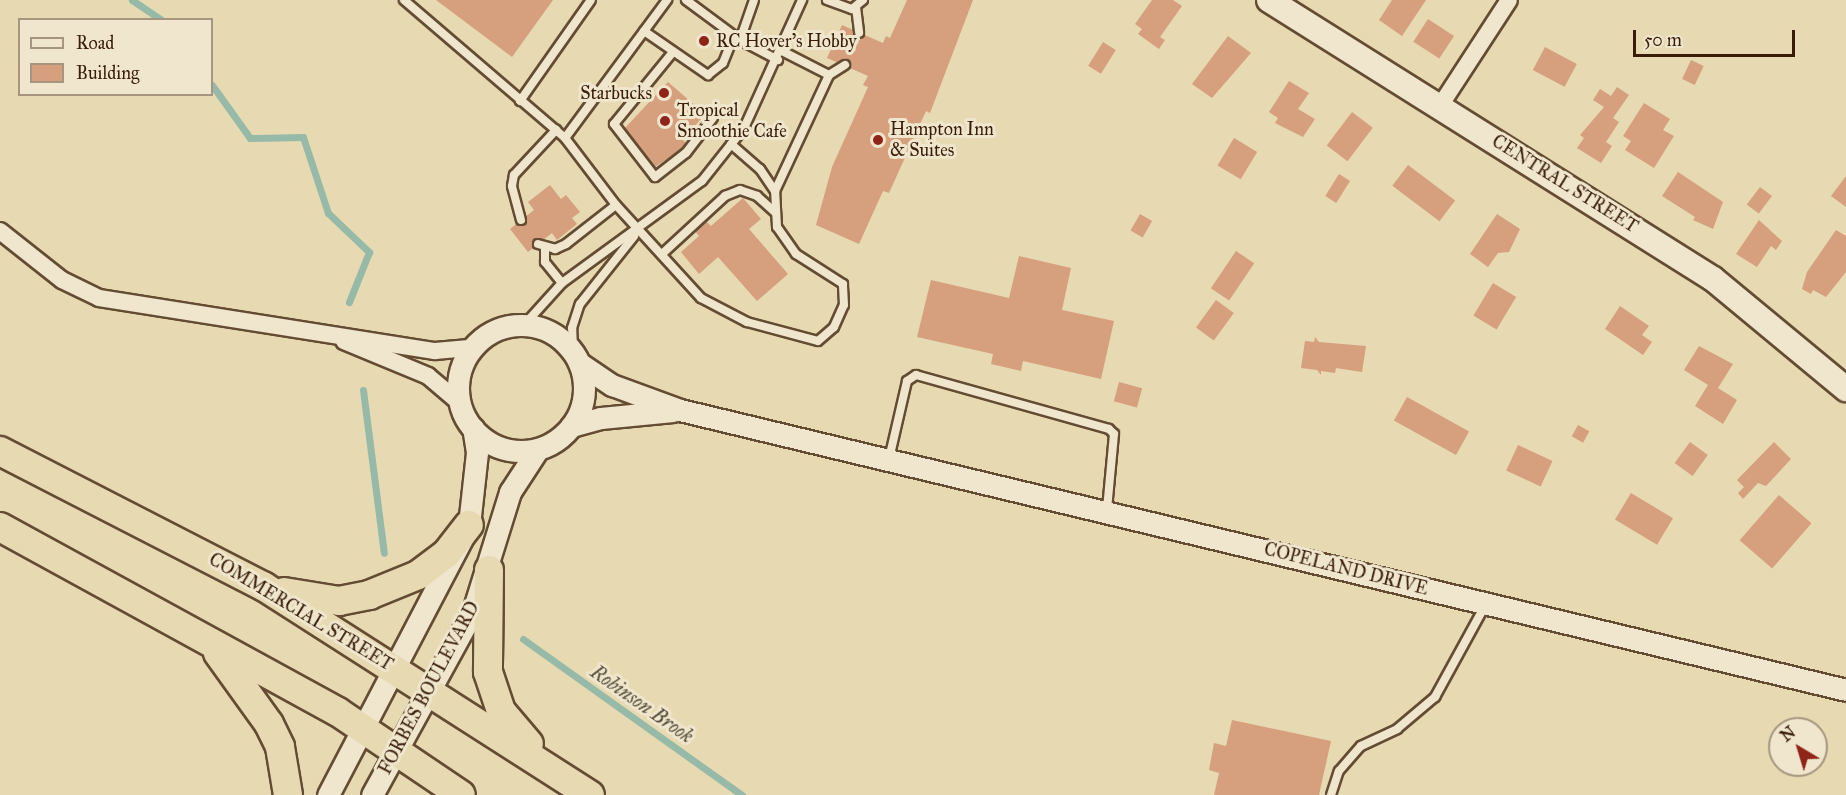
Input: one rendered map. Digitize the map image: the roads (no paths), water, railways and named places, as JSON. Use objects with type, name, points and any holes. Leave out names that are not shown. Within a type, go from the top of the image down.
[{"type":"highway","name":"COMMERCIAL STREET","points":[[0,451],[263,586],[590,795]]},
{"type":"highway","points":[[263,586],[318,600],[369,595],[418,575],[446,554],[469,525]]},
{"type":"highway","points":[[0,527],[362,728],[461,795]]},
{"type":"highway","points":[[489,570],[485,648],[493,690],[501,711],[547,767]]},
{"type":"highway","points":[[206,640],[237,675],[269,724],[279,747],[288,795]]},
{"type":"main road","name":"CENTRAL STREET","points":[[1269,0],[1713,279],[1846,389]]},
{"type":"street","points":[[1440,106],[1509,0]]},
{"type":"street","points":[[0,231],[48,271],[99,298],[435,351],[472,348]]},
{"type":"street","points":[[460,403],[460,374],[472,348],[495,331],[524,325],[552,332],[576,357],[612,385],[680,410]]},
{"type":"street","points":[[336,337],[428,376],[460,403],[473,429],[503,448],[538,449],[571,426],[601,418],[680,410]]},
{"type":"street","points":[[571,426],[584,389],[576,357]]},
{"type":"street","name":"COPELAND DRIVE","points":[[680,410],[1107,510],[1846,690]]},
{"type":"street","name":"FORBES BOULEVARD","points":[[328,795],[362,728],[396,670],[469,525],[477,452],[473,429]]},
{"type":"street","name":"FORBES BOULEVARD","points":[[372,795],[394,749],[473,611],[489,570],[510,492],[538,449]]},
{"type":"lane","points":[[404,0],[565,138],[616,205],[701,298],[747,322],[818,341],[834,327],[844,305],[843,284],[796,254],[777,227],[774,212],[775,191],[829,75],[845,65]]},
{"type":"lane","points":[[520,101],[591,0]]},
{"type":"lane","points":[[565,138],[667,0]]},
{"type":"lane","points":[[686,0],[737,38],[778,60]]},
{"type":"lane","points":[[644,31],[708,75],[723,63],[754,0]]},
{"type":"lane","points":[[524,325],[562,283],[640,229],[702,181],[730,144],[778,60],[802,0]]},
{"type":"lane","points":[[827,0],[856,7]]},
{"type":"lane","points":[[856,7],[863,0]]},
{"type":"lane","points":[[856,7],[860,33]]},
{"type":"lane","points":[[782,51],[829,75]]},
{"type":"lane","points":[[673,52],[614,124],[655,177],[686,153],[713,118]]},
{"type":"lane","points":[[521,220],[512,186],[514,175],[555,130]]},
{"type":"lane","points":[[730,144],[760,169],[775,191]]},
{"type":"lane","points":[[662,254],[726,196],[740,190],[757,196],[774,212]]},
{"type":"lane","points":[[562,283],[545,262],[541,247],[566,244],[616,205]]},
{"type":"lane","points":[[576,357],[573,328],[580,304],[640,229]]},
{"type":"lane","points":[[889,459],[906,381],[916,375],[1109,429],[1114,435],[1107,510]]},
{"type":"lane","points":[[1331,795],[1339,771],[1361,746],[1397,729],[1435,697],[1486,603]]},
{"type":"waterway","name":"Robinson Brook","points":[[132,0],[159,18]]},
{"type":"waterway","name":"Robinson Brook","points":[[213,86],[250,138],[303,137],[328,213],[369,252],[349,302]]},
{"type":"waterway","name":"Robinson Brook","points":[[363,390],[384,553]]},
{"type":"waterway","name":"Robinson Brook","points":[[523,639],[742,795]]},
{"type":"place","name":"RC Hover's Hobby","points":[[704,41]]},
{"type":"place","name":"Starbucks","points":[[664,93]]},
{"type":"place","name":"Tropical Smoothie Cafe","points":[[665,121]]},
{"type":"place","name":"Hampton Inn & Suites","points":[[878,140]]}]
